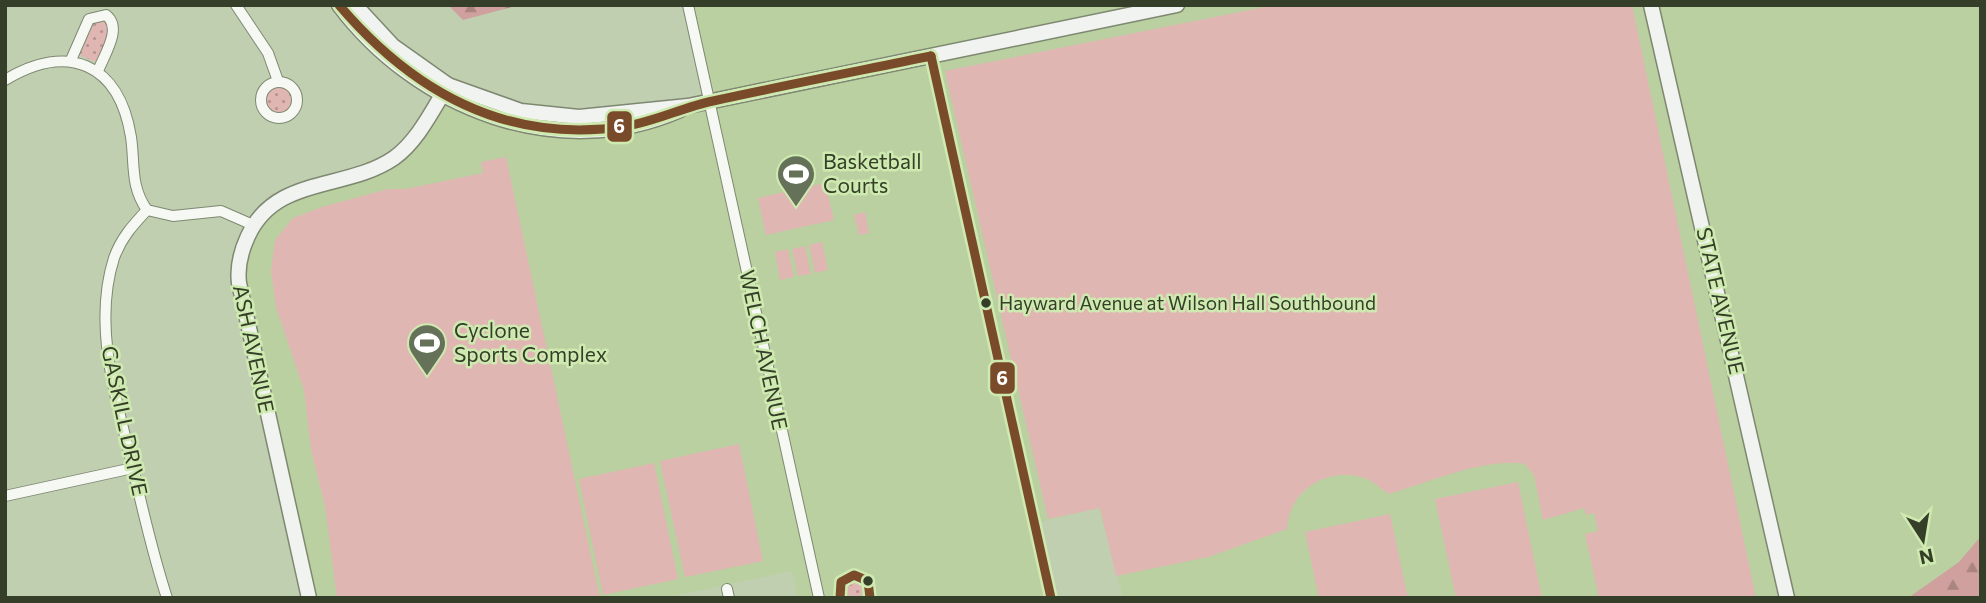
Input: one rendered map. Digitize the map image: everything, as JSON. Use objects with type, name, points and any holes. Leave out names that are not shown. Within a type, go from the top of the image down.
[{"type":"street","points":[[236,5],[268,53],[278,81]]},
{"type":"street","points":[[339,5],[385,57],[444,90],[550,129],[605,129],[654,119],[688,106],[1177,5]]},
{"type":"street","points":[[355,5],[393,46],[444,90]]},
{"type":"street","name":"WELCH AVENUE","points":[[688,5],[819,598]]},
{"type":"street","name":"STATE AVENUE","points":[[1651,5],[1787,598]]},
{"type":"street","points":[[71,60],[89,19],[106,15],[112,22],[114,31],[98,71]]},
{"type":"street","points":[[931,56],[1051,598]]},
{"type":"street","points":[[5,79],[47,61],[71,60],[98,71],[116,93],[128,122],[135,190],[147,209],[173,216],[221,211],[253,225]]},
{"type":"street","name":"ASH AVENUE","points":[[309,598],[239,283],[240,256],[253,225],[267,208],[290,192],[358,176],[395,157],[417,134],[444,90]]},
{"type":"street","name":"GASKILL DRIVE","points":[[147,209],[120,244],[111,269],[106,305],[106,338],[110,371],[167,598]]},
{"type":"street","points":[[5,496],[133,468]]},
{"type":"shaded area","points":[[688,5],[1981,5],[1981,598],[1123,598],[1099,508],[1035,523],[1051,598],[798,598],[792,571],[664,598],[309,598],[238,276],[267,207],[395,157],[441,96],[498,119],[709,102]]},
{"type":"shaded area","points":[[1275,5],[1632,5],[1756,598],[1599,598],[1585,534],[1598,531],[1594,513],[1586,515],[1584,508],[1543,520],[1534,475],[1525,464],[1493,464],[1389,494],[1365,478],[1348,475],[1322,479],[1311,485],[1294,504],[1287,529],[1208,557],[1116,576],[1100,508],[1048,519],[945,71]]},
{"type":"shaded area","points":[[105,20],[111,30],[99,59],[96,62],[81,56],[80,50],[92,21]]},
{"type":"shaded area","points":[[279,87],[288,91],[292,100],[288,109],[279,113],[270,109],[266,100],[270,91]]},
{"type":"shaded area","name":"Cyclone Sports Complex","points":[[506,157],[600,598],[337,598],[325,506],[311,450],[304,390],[276,307],[271,271],[275,240],[293,218],[322,207],[388,189],[406,189],[483,173],[481,162]]},
{"type":"shaded area","name":"Basketball Courts","points":[[825,183],[834,220],[766,235],[758,198]]},
{"type":"shaded area","points":[[865,212],[869,233],[859,235],[854,215]]},
{"type":"shaded area","points":[[822,242],[828,270],[815,273],[809,245]]},
{"type":"shaded area","points":[[805,246],[811,274],[798,276],[792,249]]},
{"type":"shaded area","points":[[788,249],[794,277],[780,280],[775,252]]},
{"type":"shaded area","points":[[739,444],[763,561],[685,577],[660,461]]},
{"type":"shaded area","points":[[654,463],[678,579],[603,595],[579,479]]},
{"type":"shaded area","points":[[1518,482],[1542,598],[1456,598],[1435,499]]},
{"type":"shaded area","points":[[1390,514],[1408,598],[1319,598],[1305,532]]},
{"type":"shaded area","points":[[852,582],[858,582],[863,590],[861,596],[852,598],[847,593],[847,587]]},
{"type":"green space","points":[[448,5],[519,5],[463,20]]},
{"type":"green space","points":[[1981,536],[1981,598],[1908,598],[1959,562]]},
{"type":"transit line","name":"6","points":[[339,5],[399,64],[432,87],[467,106],[503,119],[542,127],[584,130],[627,126],[713,101],[931,56]]},
{"type":"transit line","name":"6","points":[[931,56],[1051,598]]},
{"type":"transit line","name":"6","points":[[840,598],[841,582],[854,575],[868,581],[870,598]]},
{"type":"place","name":"Basketball Courts","points":[[796,208]]},
{"type":"place","name":"Hayward Avenue at Wilson Hall Southbound","points":[[986,303]]},
{"type":"place","name":"Cyclone Sports Complex","points":[[427,377]]}]
